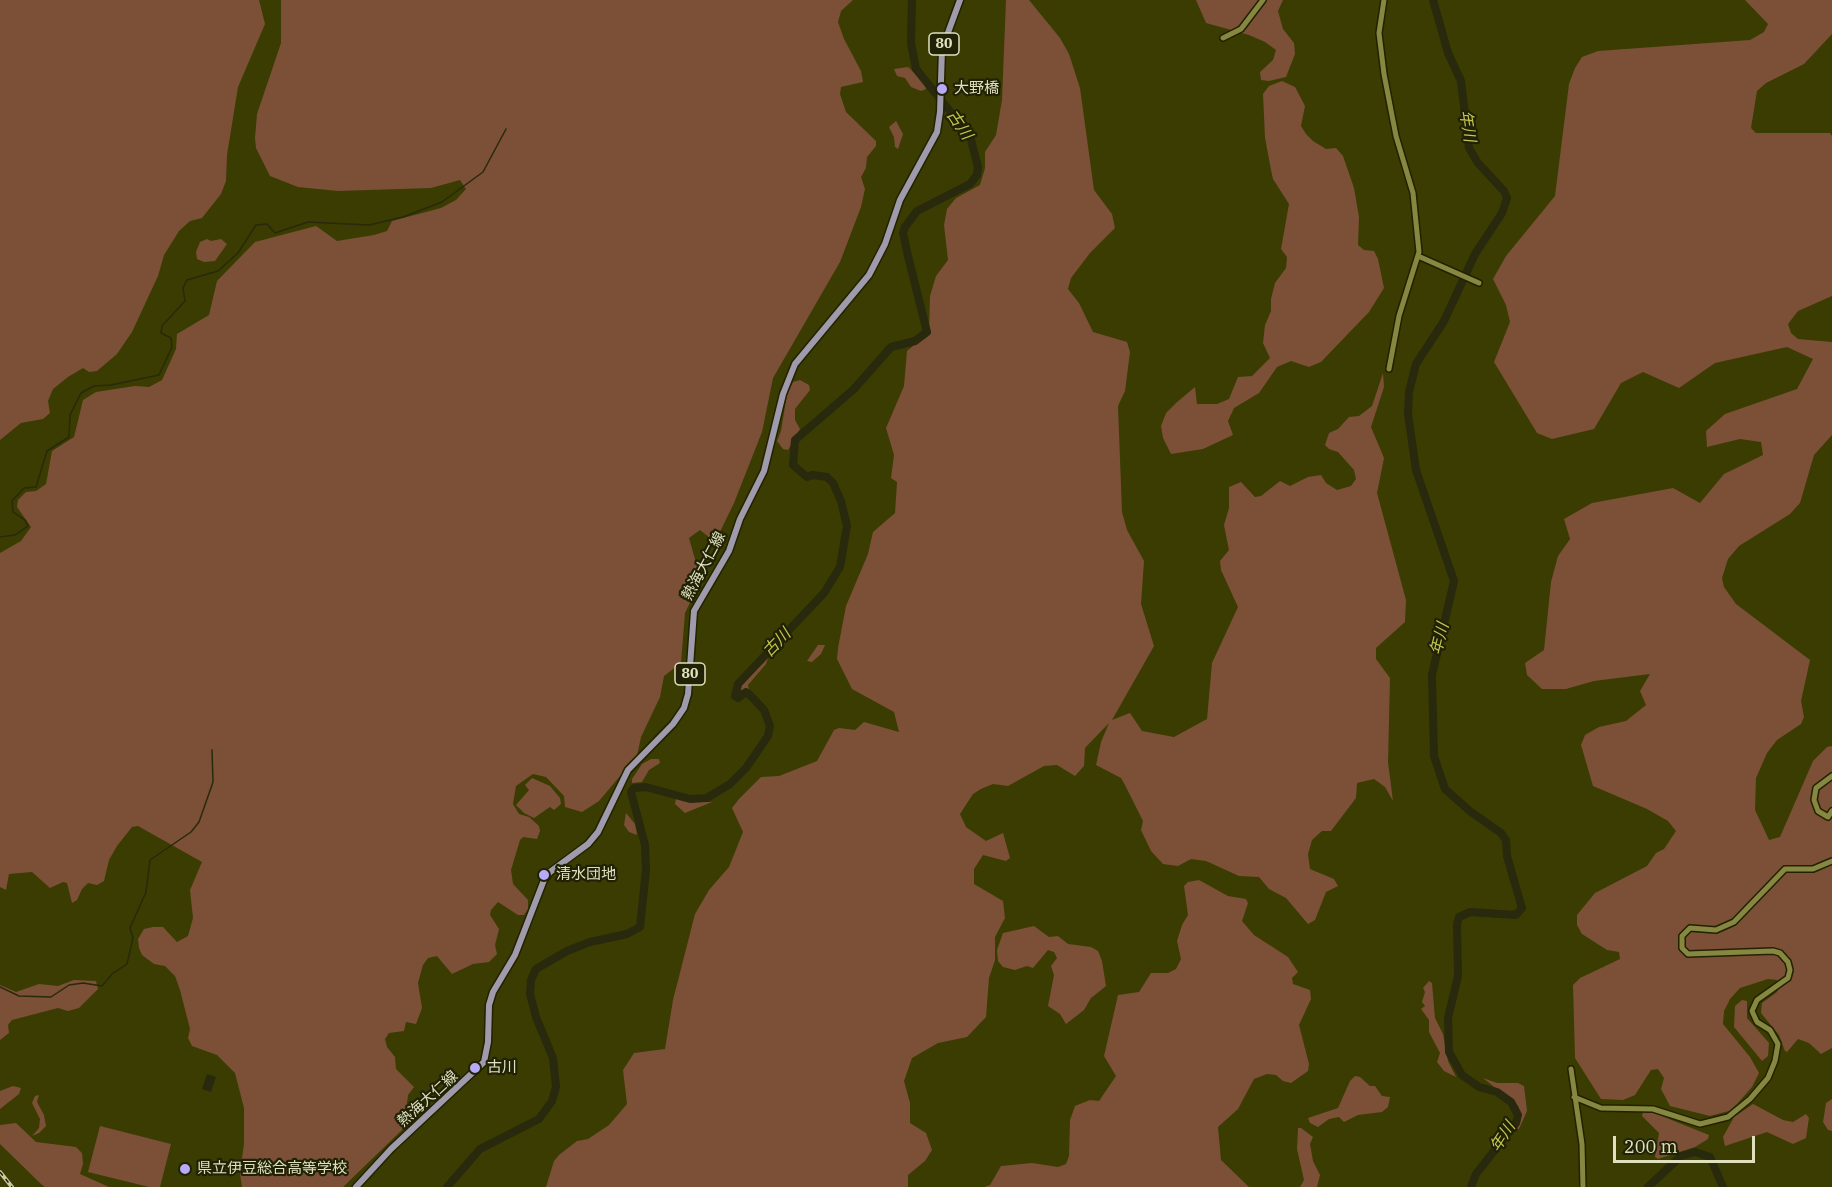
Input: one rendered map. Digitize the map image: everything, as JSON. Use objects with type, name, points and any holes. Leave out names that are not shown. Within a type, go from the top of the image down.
[{"type":"main road","name":"熱海大仁線","points":[[356,1187],[392,1149],[484,1062],[488,1042],[489,1005],[515,955],[544,880],[550,872],[588,844],[598,832],[628,770],[673,724],[684,708],[688,693],[694,611],[729,551],[740,519],[764,471],[783,394],[795,364],[846,304],[879,257],[900,200],[937,132],[942,49],[960,0]]},
{"type":"street","points":[[1223,38],[1241,29],[1263,0]]},
{"type":"street","points":[[1384,0],[1379,33],[1384,74],[1417,216],[1418,256],[1399,316],[1389,369]]},
{"type":"street","points":[[1418,256],[1477,282]]},
{"type":"street","points":[[1832,776],[1816,788],[1814,800],[1818,811],[1828,817],[1832,812]]},
{"type":"street","points":[[1574,1097],[1601,1108],[1653,1109],[1700,1124],[1728,1117],[1760,1090],[1775,1061],[1778,1044],[1775,1035],[1757,1022],[1752,1011],[1757,1000],[1788,978],[1790,970],[1788,962],[1780,953],[1773,951],[1724,951],[1692,955],[1682,948],[1681,938],[1690,928],[1716,930],[1734,922],[1785,869],[1812,869],[1832,861]]},
{"type":"street","points":[[1571,1069],[1582,1144],[1583,1187]]},
{"type":"shaded area","points":[[0,0],[259,0],[265,24],[238,87],[227,155],[226,181],[221,194],[202,218],[190,221],[179,231],[164,255],[158,276],[132,332],[117,354],[97,371],[89,372],[83,368],[68,377],[53,389],[48,401],[50,413],[43,419],[21,423],[0,440]]},
{"type":"shaded area","points":[[281,0],[853,0],[841,11],[838,22],[861,71],[863,82],[841,87],[840,94],[846,112],[876,141],[876,146],[867,157],[866,168],[861,177],[865,189],[861,207],[840,262],[773,378],[762,432],[734,503],[715,542],[700,530],[689,538],[701,580],[685,613],[681,663],[664,676],[660,697],[641,737],[637,756],[599,801],[582,812],[565,807],[564,796],[546,777],[533,774],[516,786],[513,804],[519,814],[529,817],[539,826],[540,831],[537,839],[523,837],[520,840],[511,870],[513,884],[528,900],[528,909],[524,915],[518,915],[498,902],[491,910],[490,915],[499,929],[495,945],[497,954],[489,962],[473,964],[452,974],[437,956],[428,958],[423,965],[418,983],[422,1008],[416,1024],[406,1022],[404,1031],[389,1033],[385,1039],[387,1047],[395,1057],[396,1069],[414,1087],[408,1095],[404,1128],[343,1187],[242,1187],[240,1174],[244,1143],[244,1108],[235,1073],[217,1055],[192,1046],[188,1038],[190,1029],[175,976],[165,966],[154,964],[142,955],[139,948],[138,939],[144,929],[163,927],[177,942],[188,936],[193,918],[190,890],[202,862],[138,826],[132,827],[117,846],[109,860],[104,881],[97,885],[88,883],[77,900],[72,903],[67,883],[63,882],[50,888],[32,872],[9,874],[6,890],[0,887],[0,553],[21,541],[31,527],[17,507],[18,500],[26,492],[36,491],[46,484],[52,451],[74,437],[83,400],[96,392],[135,386],[149,387],[162,380],[176,349],[177,334],[209,315],[217,281],[255,242],[316,226],[337,241],[374,235],[387,231],[392,221],[441,208],[456,200],[466,189],[460,180],[431,188],[338,191],[298,187],[270,176],[256,148],[255,138],[257,114],[281,43]]},
{"type":"shaded area","points":[[1006,0],[1029,0],[1060,38],[1069,54],[1080,88],[1094,190],[1112,214],[1115,228],[1090,253],[1071,278],[1068,289],[1079,303],[1093,332],[1127,342],[1130,352],[1125,391],[1118,406],[1122,512],[1127,530],[1144,561],[1141,604],[1154,646],[1112,720],[1130,713],[1142,731],[1174,737],[1207,719],[1212,663],[1238,607],[1221,570],[1220,561],[1229,550],[1224,525],[1229,508],[1229,487],[1241,482],[1255,497],[1261,496],[1280,481],[1290,486],[1308,477],[1321,475],[1326,483],[1337,490],[1351,486],[1356,479],[1354,470],[1338,452],[1325,445],[1329,433],[1338,429],[1349,417],[1359,416],[1372,406],[1383,373],[1384,387],[1371,427],[1384,458],[1377,493],[1406,600],[1405,622],[1376,648],[1376,659],[1390,678],[1388,762],[1393,801],[1385,787],[1374,779],[1357,783],[1356,798],[1331,831],[1322,831],[1312,840],[1308,854],[1310,869],[1334,879],[1338,886],[1326,892],[1315,920],[1308,924],[1286,898],[1269,889],[1259,877],[1239,876],[1206,861],[1191,859],[1178,866],[1163,864],[1151,851],[1141,830],[1143,821],[1121,778],[1096,765],[1101,742],[1109,723],[1085,748],[1084,766],[1075,776],[1057,765],[1044,766],[1008,786],[993,784],[981,789],[973,794],[960,814],[966,827],[986,841],[1003,833],[1010,858],[1006,861],[983,855],[974,869],[974,884],[1003,901],[1005,918],[995,937],[995,960],[989,978],[986,1017],[967,1037],[938,1043],[912,1058],[904,1081],[910,1103],[910,1123],[926,1133],[932,1150],[925,1161],[908,1175],[908,1187],[546,1187],[554,1161],[559,1155],[577,1141],[588,1139],[609,1125],[627,1104],[623,1070],[634,1053],[665,1049],[673,1000],[695,914],[709,890],[729,867],[743,832],[732,808],[761,777],[779,776],[817,761],[834,730],[839,728],[855,730],[864,722],[899,732],[894,712],[852,689],[837,659],[838,648],[846,606],[868,554],[873,532],[895,513],[897,482],[891,478],[894,455],[886,428],[904,386],[907,351],[929,332],[930,296],[936,276],[948,260],[944,225],[947,209],[956,198],[980,185],[985,168],[985,152],[996,135],[1002,100]]},
{"type":"shaded area","points":[[1196,0],[1283,0],[1278,11],[1283,29],[1294,43],[1295,54],[1286,77],[1269,81],[1261,80],[1260,72],[1273,60],[1276,50],[1249,35],[1206,23]]},
{"type":"shaded area","points":[[1745,0],[1832,0],[1832,34],[1804,64],[1766,83],[1757,91],[1751,128],[1756,133],[1830,133],[1832,136],[1832,296],[1798,311],[1788,324],[1791,333],[1798,339],[1832,342],[1832,435],[1814,455],[1800,503],[1790,514],[1739,546],[1728,559],[1722,578],[1724,587],[1736,604],[1810,660],[1801,701],[1804,717],[1801,724],[1777,740],[1767,753],[1756,778],[1755,810],[1769,840],[1780,837],[1813,761],[1827,747],[1832,746],[1832,1048],[1821,1054],[1809,1043],[1798,1039],[1787,1052],[1785,1051],[1779,1035],[1761,1013],[1762,1003],[1777,992],[1780,985],[1777,980],[1768,979],[1740,988],[1730,999],[1724,1011],[1723,1024],[1750,1057],[1759,1073],[1752,1087],[1737,1104],[1729,1111],[1710,1116],[1670,1106],[1661,1089],[1664,1078],[1658,1069],[1651,1070],[1635,1095],[1623,1100],[1601,1099],[1575,1058],[1573,985],[1580,978],[1620,959],[1619,952],[1607,950],[1582,934],[1577,925],[1577,915],[1595,893],[1647,866],[1656,853],[1664,849],[1676,831],[1668,821],[1647,809],[1593,786],[1581,745],[1585,735],[1599,727],[1626,721],[1646,705],[1640,691],[1650,674],[1594,681],[1566,689],[1542,689],[1527,675],[1525,663],[1544,650],[1551,582],[1558,556],[1570,539],[1564,519],[1592,503],[1673,488],[1700,503],[1724,474],[1763,455],[1761,442],[1740,439],[1707,447],[1706,431],[1725,414],[1797,389],[1813,359],[1787,347],[1715,363],[1679,388],[1643,372],[1621,383],[1594,429],[1552,439],[1537,433],[1494,362],[1510,322],[1506,305],[1493,279],[1506,256],[1555,196],[1569,84],[1582,57],[1598,51],[1750,40],[1764,32],[1768,24]]},
{"type":"shaded area","points":[[908,67],[924,82],[926,89],[921,91],[911,87],[905,78],[897,76],[894,69]]},
{"type":"shaded area","points":[[1282,81],[1295,87],[1305,106],[1301,126],[1306,134],[1326,149],[1336,148],[1343,156],[1354,188],[1359,217],[1358,245],[1364,250],[1374,251],[1384,288],[1369,312],[1321,362],[1309,367],[1291,361],[1277,367],[1259,393],[1234,408],[1228,421],[1233,435],[1203,449],[1171,454],[1163,438],[1161,426],[1166,413],[1176,403],[1195,387],[1197,404],[1217,404],[1229,399],[1238,377],[1252,376],[1270,358],[1263,343],[1265,325],[1271,311],[1275,283],[1286,268],[1287,257],[1281,249],[1289,204],[1273,179],[1265,138],[1263,94],[1269,86]]},
{"type":"shaded area","points":[[896,121],[903,134],[898,149],[895,147],[894,137],[889,127]]},
{"type":"shaded area","points":[[207,239],[211,241],[221,239],[227,244],[215,261],[204,262],[197,259],[196,252],[200,242]]},
{"type":"shaded area","points":[[800,380],[809,385],[810,390],[795,409],[795,420],[800,429],[788,450],[783,449],[777,441],[781,431],[787,394],[793,382]]},
{"type":"shaded area","points":[[818,645],[825,645],[821,654],[812,662],[807,661]]},
{"type":"shaded area","points":[[769,655],[766,664],[748,685],[749,690],[741,690],[742,683]]},
{"type":"shaded area","points":[[651,759],[659,759],[660,763],[649,770],[642,782],[632,783],[632,779],[642,764]]},
{"type":"shaded area","points":[[532,778],[550,786],[560,798],[561,804],[554,810],[550,807],[534,818],[524,813],[516,805],[529,790],[525,785]]},
{"type":"shaded area","points":[[676,798],[695,802],[712,802],[685,813],[675,804]]},
{"type":"shaded area","points":[[626,813],[635,824],[637,835],[629,832],[624,825]]},
{"type":"shaded area","points":[[1199,880],[1228,896],[1246,899],[1248,903],[1242,921],[1254,935],[1288,957],[1298,972],[1292,978],[1293,984],[1310,990],[1311,999],[1299,1025],[1309,1064],[1308,1071],[1291,1083],[1283,1081],[1276,1075],[1267,1074],[1254,1079],[1238,1109],[1218,1127],[1221,1160],[1249,1187],[985,1187],[990,1185],[1001,1166],[1032,1163],[1058,1167],[1066,1164],[1069,1156],[1070,1120],[1075,1106],[1090,1100],[1099,1101],[1116,1076],[1104,1056],[1118,995],[1139,992],[1151,973],[1168,973],[1176,969],[1181,959],[1177,941],[1188,915],[1184,886],[1188,882]]},
{"type":"shaded area","points":[[1034,926],[1049,937],[1058,936],[1068,944],[1091,947],[1098,951],[1102,961],[1106,986],[1091,998],[1084,1010],[1066,1024],[1060,1014],[1048,1006],[1054,975],[1051,966],[1057,958],[1054,952],[1048,950],[1033,968],[1027,966],[1015,970],[1003,967],[998,961],[997,950],[1003,933]]},
{"type":"shaded area","points":[[74,980],[96,981],[98,989],[79,1008],[68,1011],[58,1008],[12,1020],[8,1025],[9,1033],[0,1040],[0,985],[16,992],[39,984],[58,986]]},
{"type":"shaded area","points":[[1429,981],[1432,983],[1435,1018],[1443,1034],[1448,1061],[1456,1077],[1444,1071],[1437,1062],[1440,1053],[1429,1032],[1429,1020],[1421,1009],[1425,1006],[1422,1002],[1425,992],[1423,988]]},
{"type":"shaded area","points":[[1742,1000],[1747,1001],[1747,1018],[1769,1043],[1768,1056],[1762,1061],[1734,1027],[1735,1006]]},
{"type":"shaded area","points":[[207,1074],[216,1077],[211,1092],[202,1089]]},
{"type":"shaded area","points":[[1355,1076],[1360,1077],[1370,1086],[1375,1086],[1382,1096],[1390,1097],[1388,1107],[1382,1112],[1358,1115],[1344,1122],[1339,1117],[1329,1119],[1318,1127],[1310,1123],[1308,1118],[1338,1108],[1350,1081]]},
{"type":"shaded area","points":[[1483,1078],[1497,1083],[1518,1083],[1524,1086],[1527,1111],[1519,1129],[1514,1130],[1520,1114],[1518,1106]]},
{"type":"shaded area","points":[[13,1086],[21,1088],[19,1094],[0,1109],[0,1091]]},
{"type":"shaded area","points":[[39,1095],[37,1102],[44,1115],[46,1126],[32,1136],[39,1128],[40,1119],[32,1103],[35,1096]]},
{"type":"shaded area","points":[[1832,1099],[1832,1131],[1828,1130],[1823,1122],[1826,1103]]},
{"type":"shaded area","points":[[1753,1104],[1783,1120],[1793,1122],[1806,1114],[1809,1118],[1806,1138],[1793,1144],[1767,1132],[1725,1146],[1723,1137],[1734,1117]]},
{"type":"shaded area","points":[[1649,1111],[1709,1135],[1708,1139],[1695,1147],[1658,1159],[1655,1157],[1659,1133],[1642,1116],[1643,1112]]},
{"type":"shaded area","points":[[16,1123],[36,1142],[76,1147],[82,1153],[83,1164],[80,1174],[109,1187],[45,1187],[0,1144],[0,1125]]},
{"type":"shaded area","points":[[100,1126],[171,1144],[160,1187],[149,1187],[88,1172]]},
{"type":"shaded area","points":[[1298,1128],[1313,1137],[1310,1144],[1313,1161],[1320,1175],[1317,1187],[1300,1187],[1304,1180],[1297,1149]]},
{"type":"waterway","name":"古川","points":[[447,1187],[480,1149],[539,1119],[552,1101],[556,1087],[553,1058],[536,1017],[530,994],[531,980],[536,969],[567,951],[590,942],[627,934],[640,927],[646,870],[645,845],[631,792],[634,788],[646,787],[690,799],[707,798],[730,784],[746,768],[768,736],[770,726],[764,710],[749,694],[746,692],[738,698],[735,696],[738,684],[824,593],[840,567],[847,526],[841,501],[833,483],[827,477],[812,475],[807,477],[793,465],[795,440],[854,389],[891,347],[915,341],[927,332],[903,233],[917,211],[970,184],[977,175],[978,167],[970,136],[916,69],[911,43],[912,0]]},
{"type":"waterway","name":"年川","points":[[1433,0],[1448,53],[1461,81],[1469,148],[1478,163],[1504,191],[1507,198],[1502,213],[1475,254],[1444,321],[1416,364],[1409,392],[1408,414],[1416,470],[1454,581],[1432,675],[1434,756],[1445,789],[1471,812],[1501,833],[1506,840],[1507,856],[1522,908],[1516,915],[1470,912],[1459,917],[1457,924],[1458,976],[1448,1018],[1449,1052],[1462,1075],[1479,1087],[1497,1092],[1511,1102],[1518,1115],[1516,1123],[1476,1174],[1471,1187]]},
{"type":"waterway","points":[[0,537],[15,535],[28,526],[25,520],[13,512],[12,501],[24,488],[36,487],[47,451],[69,437],[70,415],[81,393],[94,386],[111,385],[159,375],[172,347],[171,338],[161,333],[162,326],[185,301],[183,288],[187,280],[218,271],[238,253],[256,225],[267,224],[275,233],[308,222],[369,225],[403,217],[442,202],[483,172],[506,129]]},
{"type":"waterway","points":[[0,987],[19,996],[51,997],[69,985],[83,983],[102,986],[112,974],[127,964],[133,938],[130,928],[146,892],[150,860],[191,832],[199,822],[213,782],[212,750]]},
{"type":"waterway","points":[[1648,1187],[1681,1156],[1695,1152],[1710,1157],[1723,1187]]},
{"type":"railway","points":[[0,1172],[12,1187]]},
{"type":"place","name":"大野橋","points":[[942,89]]},
{"type":"place","name":"清水団地","points":[[544,875]]},
{"type":"place","name":"古川","points":[[475,1068]]},
{"type":"place","name":"県立伊豆総合高等学校","points":[[185,1169]]}]
